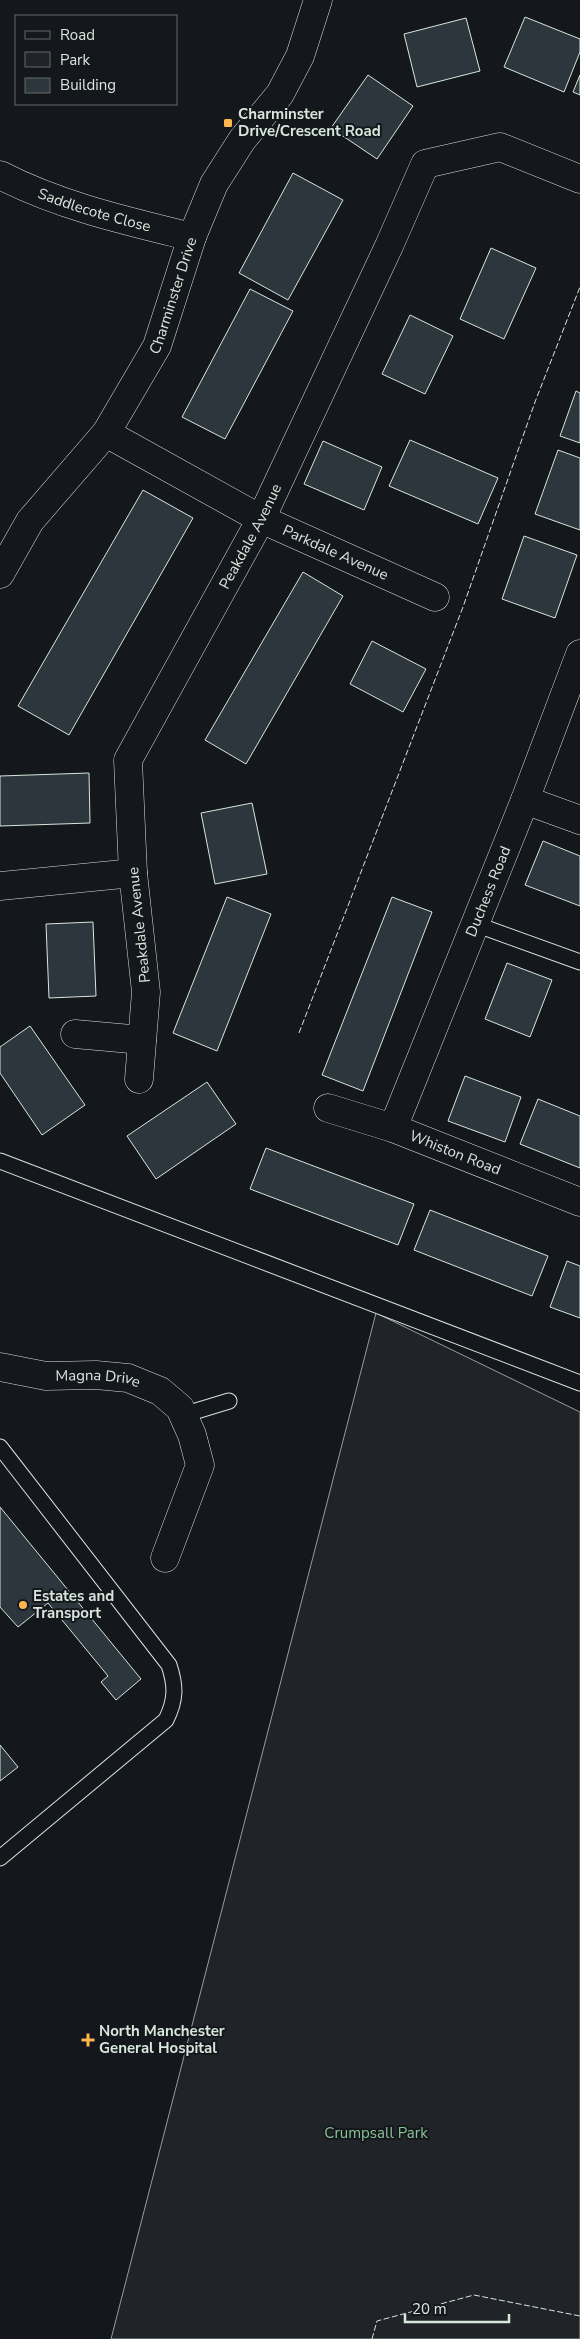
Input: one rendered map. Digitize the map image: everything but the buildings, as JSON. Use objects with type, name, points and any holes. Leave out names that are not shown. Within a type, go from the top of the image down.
[{"type":"street","name":"Charminster Drive","points":[[0,574],[30,521],[106,433],[157,346],[192,237],[214,184],[242,140],[280,94],[300,56],[318,0]]},
{"type":"street","name":"Peakdale Avenue","points":[[139,1079],[146,992],[133,873],[128,760],[261,519],[389,246],[425,164],[500,147],[580,179]]},
{"type":"street","name":"Saddlecote Close","points":[[0,175],[15,183],[105,216],[192,237]]},
{"type":"street","name":"Parkdale Avenue","points":[[106,433],[261,519],[435,597]]},
{"type":"street","name":"Duchess Road","points":[[393,1128],[577,668]]},
{"type":"street","points":[[525,800],[580,820]]},
{"type":"street","points":[[0,886],[133,873]]},
{"type":"street","points":[[74,1034],[142,1040]]},
{"type":"street","name":"Whiston Road","points":[[328,1108],[393,1128],[580,1202]]},
{"type":"street","name":"Magna Drive","points":[[0,1367],[46,1376],[96,1375],[128,1378],[160,1391],[180,1408],[192,1435],[200,1465],[165,1558]]},
{"type":"lane","points":[[476,924],[580,962]]},
{"type":"lane","points":[[0,1161],[580,1383]]},
{"type":"lane","points":[[183,1415],[229,1401]]},
{"type":"lane","points":[[0,1447],[169,1665],[175,1682],[174,1703],[166,1720],[0,1858]]},
{"type":"green space","name":"Crumpsall Park","points":[[376,1313],[580,1412],[580,2339],[111,2339]]},
{"type":"fence","points":[[299,1033],[463,607],[535,402],[580,287]]},
{"type":"fence","points":[[372,2339],[377,2321],[474,2295],[580,2316]]},
{"type":"place","name":"Charminster Drive/Crescent Road","points":[[228,123]]},
{"type":"place","name":"Estates and Transport","points":[[23,1605]]},
{"type":"place","name":"North Manchester General Hospital","points":[[88,2040]]}]
